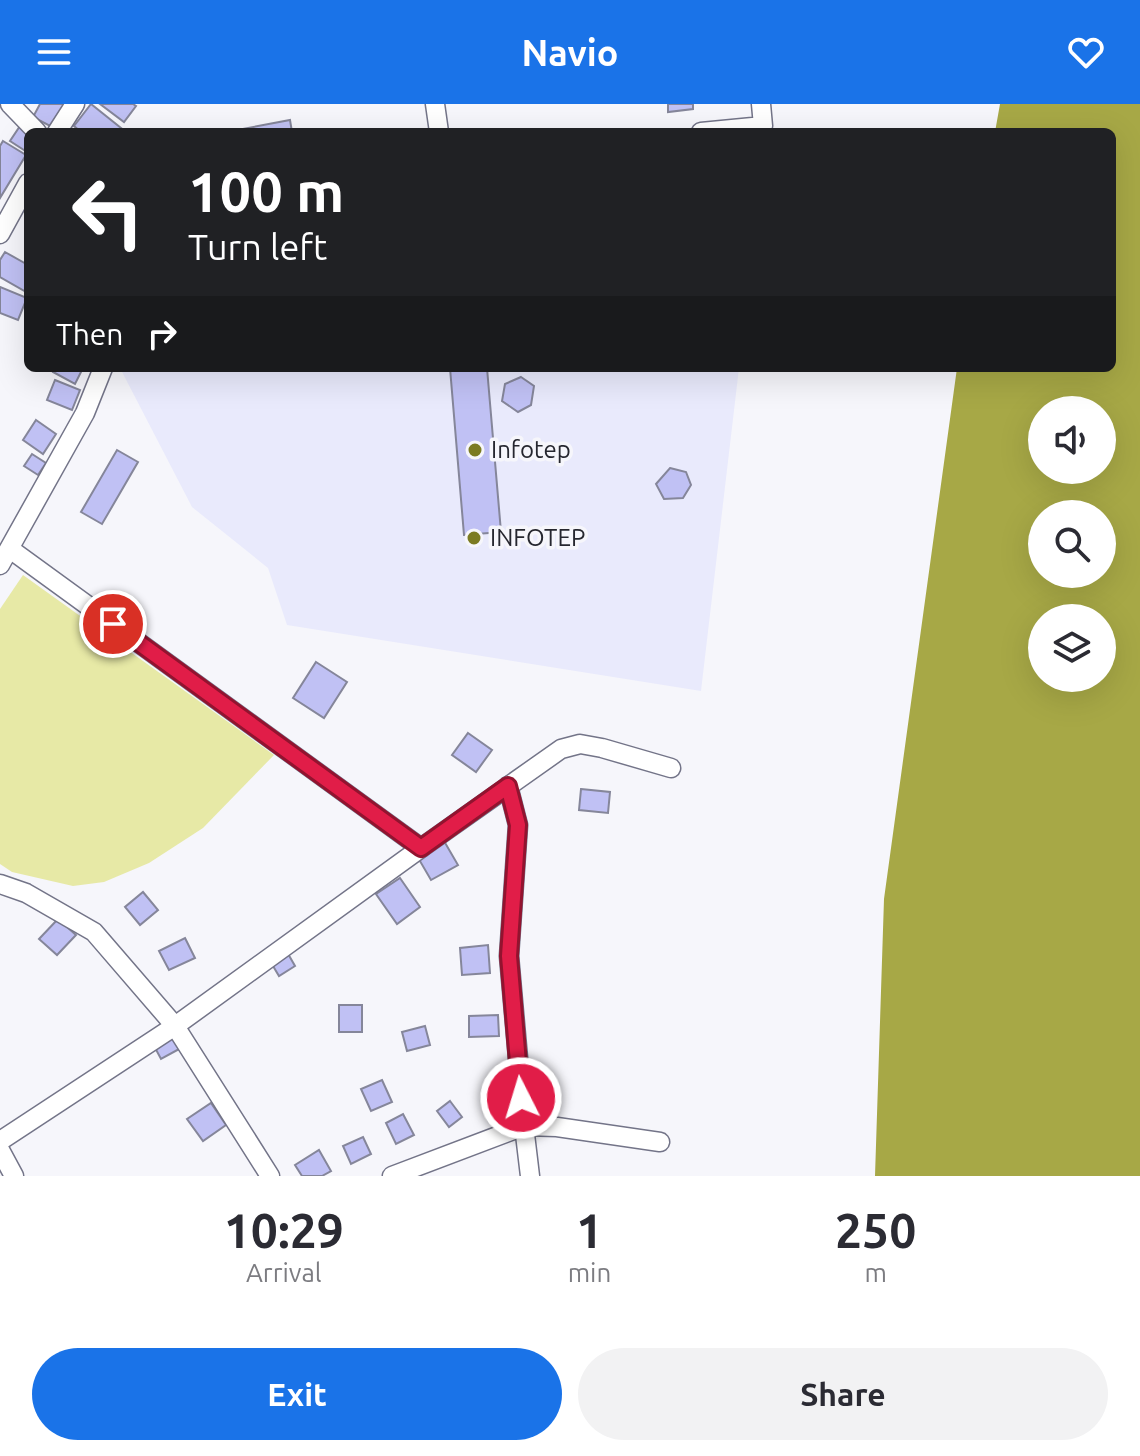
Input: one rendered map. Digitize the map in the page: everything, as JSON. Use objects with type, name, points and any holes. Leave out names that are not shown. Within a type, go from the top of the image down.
[{"type":"street","points":[[10,104],[33,128]]},
{"type":"street","points":[[60,128],[75,104]]},
{"type":"street","points":[[435,104],[438,128]]},
{"type":"street","points":[[742,128],[763,126],[761,104]]},
{"type":"street","points":[[0,234],[24,190]]},
{"type":"street","points":[[101,372],[85,413],[5,557],[421,848]]},
{"type":"street","points":[[0,1141],[175,1026],[561,749],[580,744],[671,768]]},
{"type":"street","points":[[508,786],[518,825],[509,956],[530,1176]]},
{"type":"street","points":[[0,884],[26,893],[94,932],[175,1026],[270,1176]]},
{"type":"street","points":[[392,1176],[524,1126],[557,1127],[660,1142]]},
{"type":"street","points":[[0,1150],[14,1176]]},
{"type":"shaded area","points":[[1000,104],[1140,104],[1140,1176],[875,1176],[884,899],[956,372],[1116,372],[1116,128],[996,128]]},
{"type":"shaded area","name":"INFOTEP","points":[[122,372],[739,372],[701,691],[287,625],[268,568],[192,507]]},
{"type":"green space","points":[[23,575],[274,755],[203,828],[149,863],[104,882],[73,886],[12,872],[0,864],[0,609]]},
{"type":"building","points":[[40,104],[64,104],[52,127],[33,117]]},
{"type":"building","points":[[91,104],[121,128],[76,128],[74,126]]},
{"type":"building","points":[[100,104],[133,104],[136,106],[124,122]]},
{"type":"building","points":[[668,104],[693,104],[693,109],[668,112]]},
{"type":"building","points":[[290,120],[291,128],[248,128]]},
{"type":"building","points":[[20,126],[24,129],[24,150],[10,141]]},
{"type":"building","points":[[3,141],[24,154],[24,158],[0,198],[0,146]]},
{"type":"building","points":[[5,252],[24,263],[24,291],[0,277],[0,260]]},
{"type":"building","points":[[0,287],[24,297],[18,320],[0,313]]},
{"type":"building","points":[[53,372],[81,372],[75,384]]},
{"type":"building","name":"Infotep","points":[[450,372],[487,372],[501,532],[464,535]]},
{"type":"building","points":[[521,377],[534,386],[531,405],[518,412],[502,401],[505,384]]},
{"type":"building","points":[[55,380],[80,390],[72,410],[47,400]]},
{"type":"building","points":[[36,420],[56,434],[43,454],[23,440]]},
{"type":"building","points":[[117,450],[138,462],[102,524],[81,512]]},
{"type":"building","points":[[32,454],[46,463],[38,475],[24,466]]},
{"type":"building","points":[[670,468],[686,472],[691,485],[683,498],[664,499],[656,484]]},
{"type":"building","points":[[316,662],[347,682],[324,718],[293,698]]},
{"type":"building","points":[[468,733],[492,750],[476,772],[452,755]]},
{"type":"building","points":[[581,789],[610,792],[608,813],[579,810]]},
{"type":"building","points":[[444,841],[458,865],[431,880],[417,856]]},
{"type":"building","points":[[400,878],[420,907],[397,924],[376,894]]},
{"type":"building","points":[[143,892],[158,910],[140,925],[125,907]]},
{"type":"building","points":[[58,919],[76,935],[57,955],[39,939]]},
{"type":"building","points":[[185,938],[195,958],[169,970],[159,951]]},
{"type":"building","points":[[488,945],[490,973],[462,975],[460,948]]},
{"type":"building","points":[[287,952],[295,966],[279,976],[270,961]]},
{"type":"building","points":[[339,1005],[362,1005],[362,1032],[339,1032]]},
{"type":"building","points":[[498,1015],[499,1036],[469,1037],[469,1016]]},
{"type":"building","points":[[425,1026],[430,1045],[407,1051],[402,1032]]},
{"type":"building","points":[[173,1034],[181,1048],[161,1059],[153,1044]]},
{"type":"building","points":[[382,1080],[392,1102],[371,1111],[361,1089]]},
{"type":"building","points":[[450,1101],[462,1117],[449,1127],[437,1111]]},
{"type":"building","points":[[211,1103],[226,1125],[203,1141],[187,1119]]},
{"type":"building","points":[[403,1114],[414,1135],[396,1144],[386,1123]]},
{"type":"building","points":[[363,1137],[371,1154],[351,1164],[343,1146]]},
{"type":"building","points":[[319,1150],[331,1171],[322,1176],[302,1176],[295,1165]]},
{"type":"place","name":"Infotep","points":[[475,450]]},
{"type":"place","name":"INFOTEP","points":[[474,538]]},
{"type":"route","points":[[113,624],[421,848],[508,786],[518,825],[509,956],[521,1098]]}]
